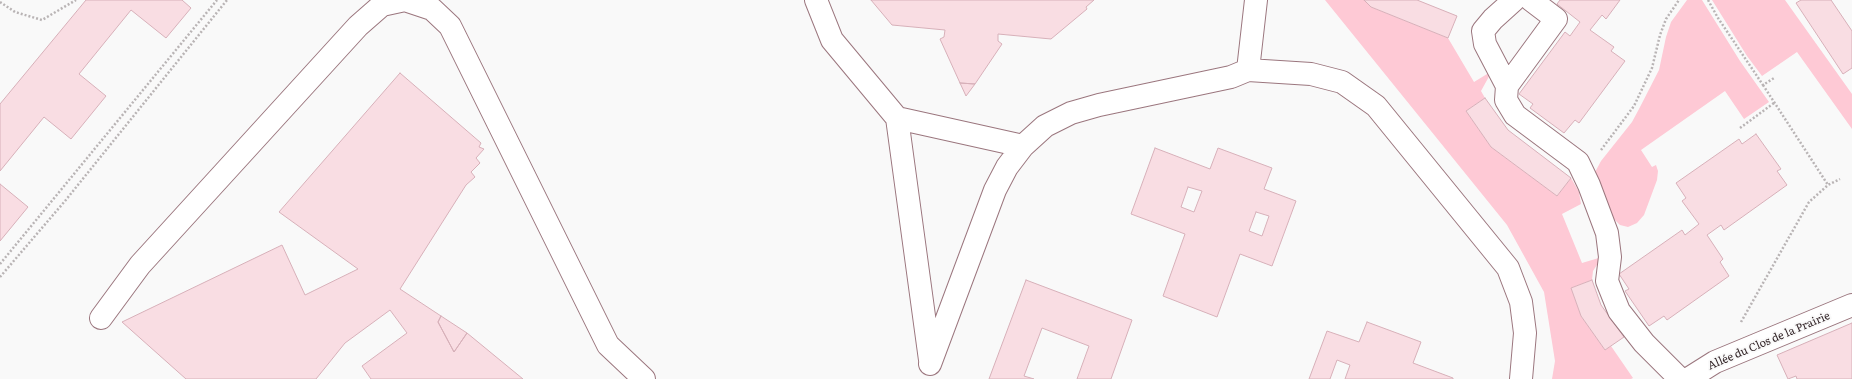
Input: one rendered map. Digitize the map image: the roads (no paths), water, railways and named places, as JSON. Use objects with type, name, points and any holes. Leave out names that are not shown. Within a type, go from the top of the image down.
[{"type":"lane","points":[[101,318],[140,265],[358,26],[382,5],[405,0],[432,9],[450,26],[608,345],[644,379]]},
{"type":"lane","points":[[816,0],[832,40],[897,118],[930,371]]},
{"type":"lane","points":[[1248,70],[1256,0]]},
{"type":"lane","points":[[1514,0],[1493,19],[1483,31],[1485,44],[1507,86],[1506,100],[1515,115],[1578,162],[1607,233],[1610,257],[1607,281],[1620,311],[1644,343],[1680,379]]},
{"type":"lane","points":[[1507,86],[1556,19],[1530,0]]},
{"type":"lane","points":[[930,371],[995,190],[1007,167],[1023,146],[1045,126],[1071,113],[1099,105],[1231,77],[1248,70],[1311,74],[1342,82],[1376,106],[1508,268],[1521,302],[1524,325],[1521,379]]},
{"type":"lane","points":[[897,118],[1023,146]]},
{"type":"lane","name":"Allée du Clos de la Prairie","points":[[1688,379],[1716,362],[1852,305]]}]
